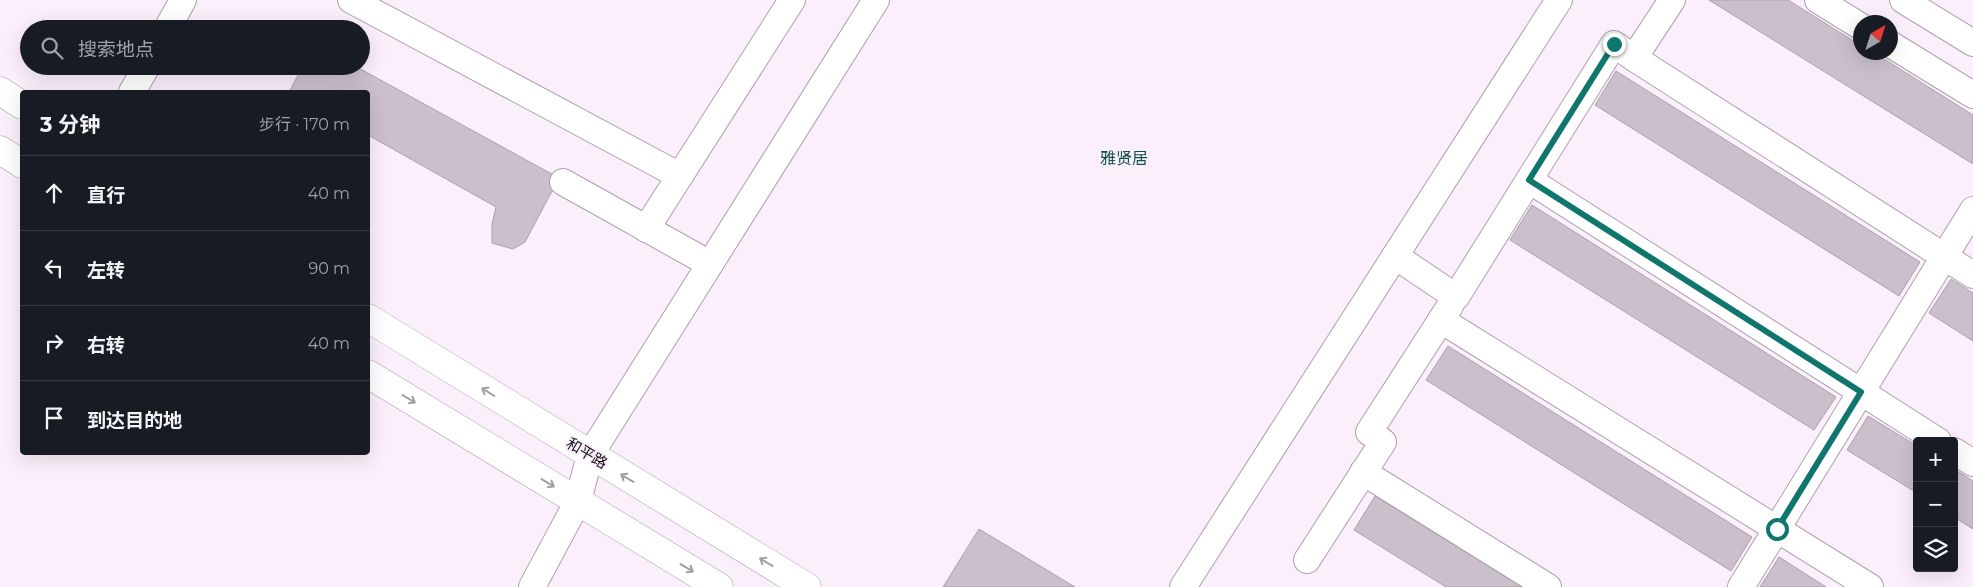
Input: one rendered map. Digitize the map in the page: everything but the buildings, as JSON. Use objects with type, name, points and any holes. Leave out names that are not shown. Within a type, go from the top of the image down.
[{"type":"street","points":[[172,20],[183,0]]},
{"type":"street","points":[[351,0],[680,176]]},
{"type":"street","points":[[646,229],[792,0]]},
{"type":"street","points":[[532,587],[578,501],[590,455],[876,0]]},
{"type":"street","points":[[1183,587],[1559,0]]},
{"type":"street","points":[[1634,58],[1672,0]]},
{"type":"street","points":[[1818,0],[1853,22]]},
{"type":"street","points":[[1903,0],[1973,43]]},
{"type":"street","points":[[1307,560],[1383,442],[1369,432],[1456,298],[1614,44],[1973,275]]},
{"type":"street","points":[[1898,49],[1973,95]]},
{"type":"street","points":[[133,90],[142,75]]},
{"type":"street","points":[[0,91],[20,104]]},
{"type":"street","points":[[0,150],[20,163]]},
{"type":"street","points":[[1529,180],[1932,437]]},
{"type":"street","points":[[563,182],[710,264]]},
{"type":"street","points":[[1741,587],[1973,210]]},
{"type":"street","points":[[1394,256],[1456,298]]},
{"type":"street","name":"和平路","points":[[370,319],[807,587]]},
{"type":"street","points":[[1441,320],[1870,587]]},
{"type":"street","points":[[370,375],[719,587]]},
{"type":"street","points":[[1958,454],[1973,463]]},
{"type":"street","points":[[1363,472],[1548,587]]},
{"type":"district","name":"雅贤居","points":[[1124,158]]},
{"type":"route","points":[[1614,44],[1529,180],[1861,392],[1777,529]]}]
